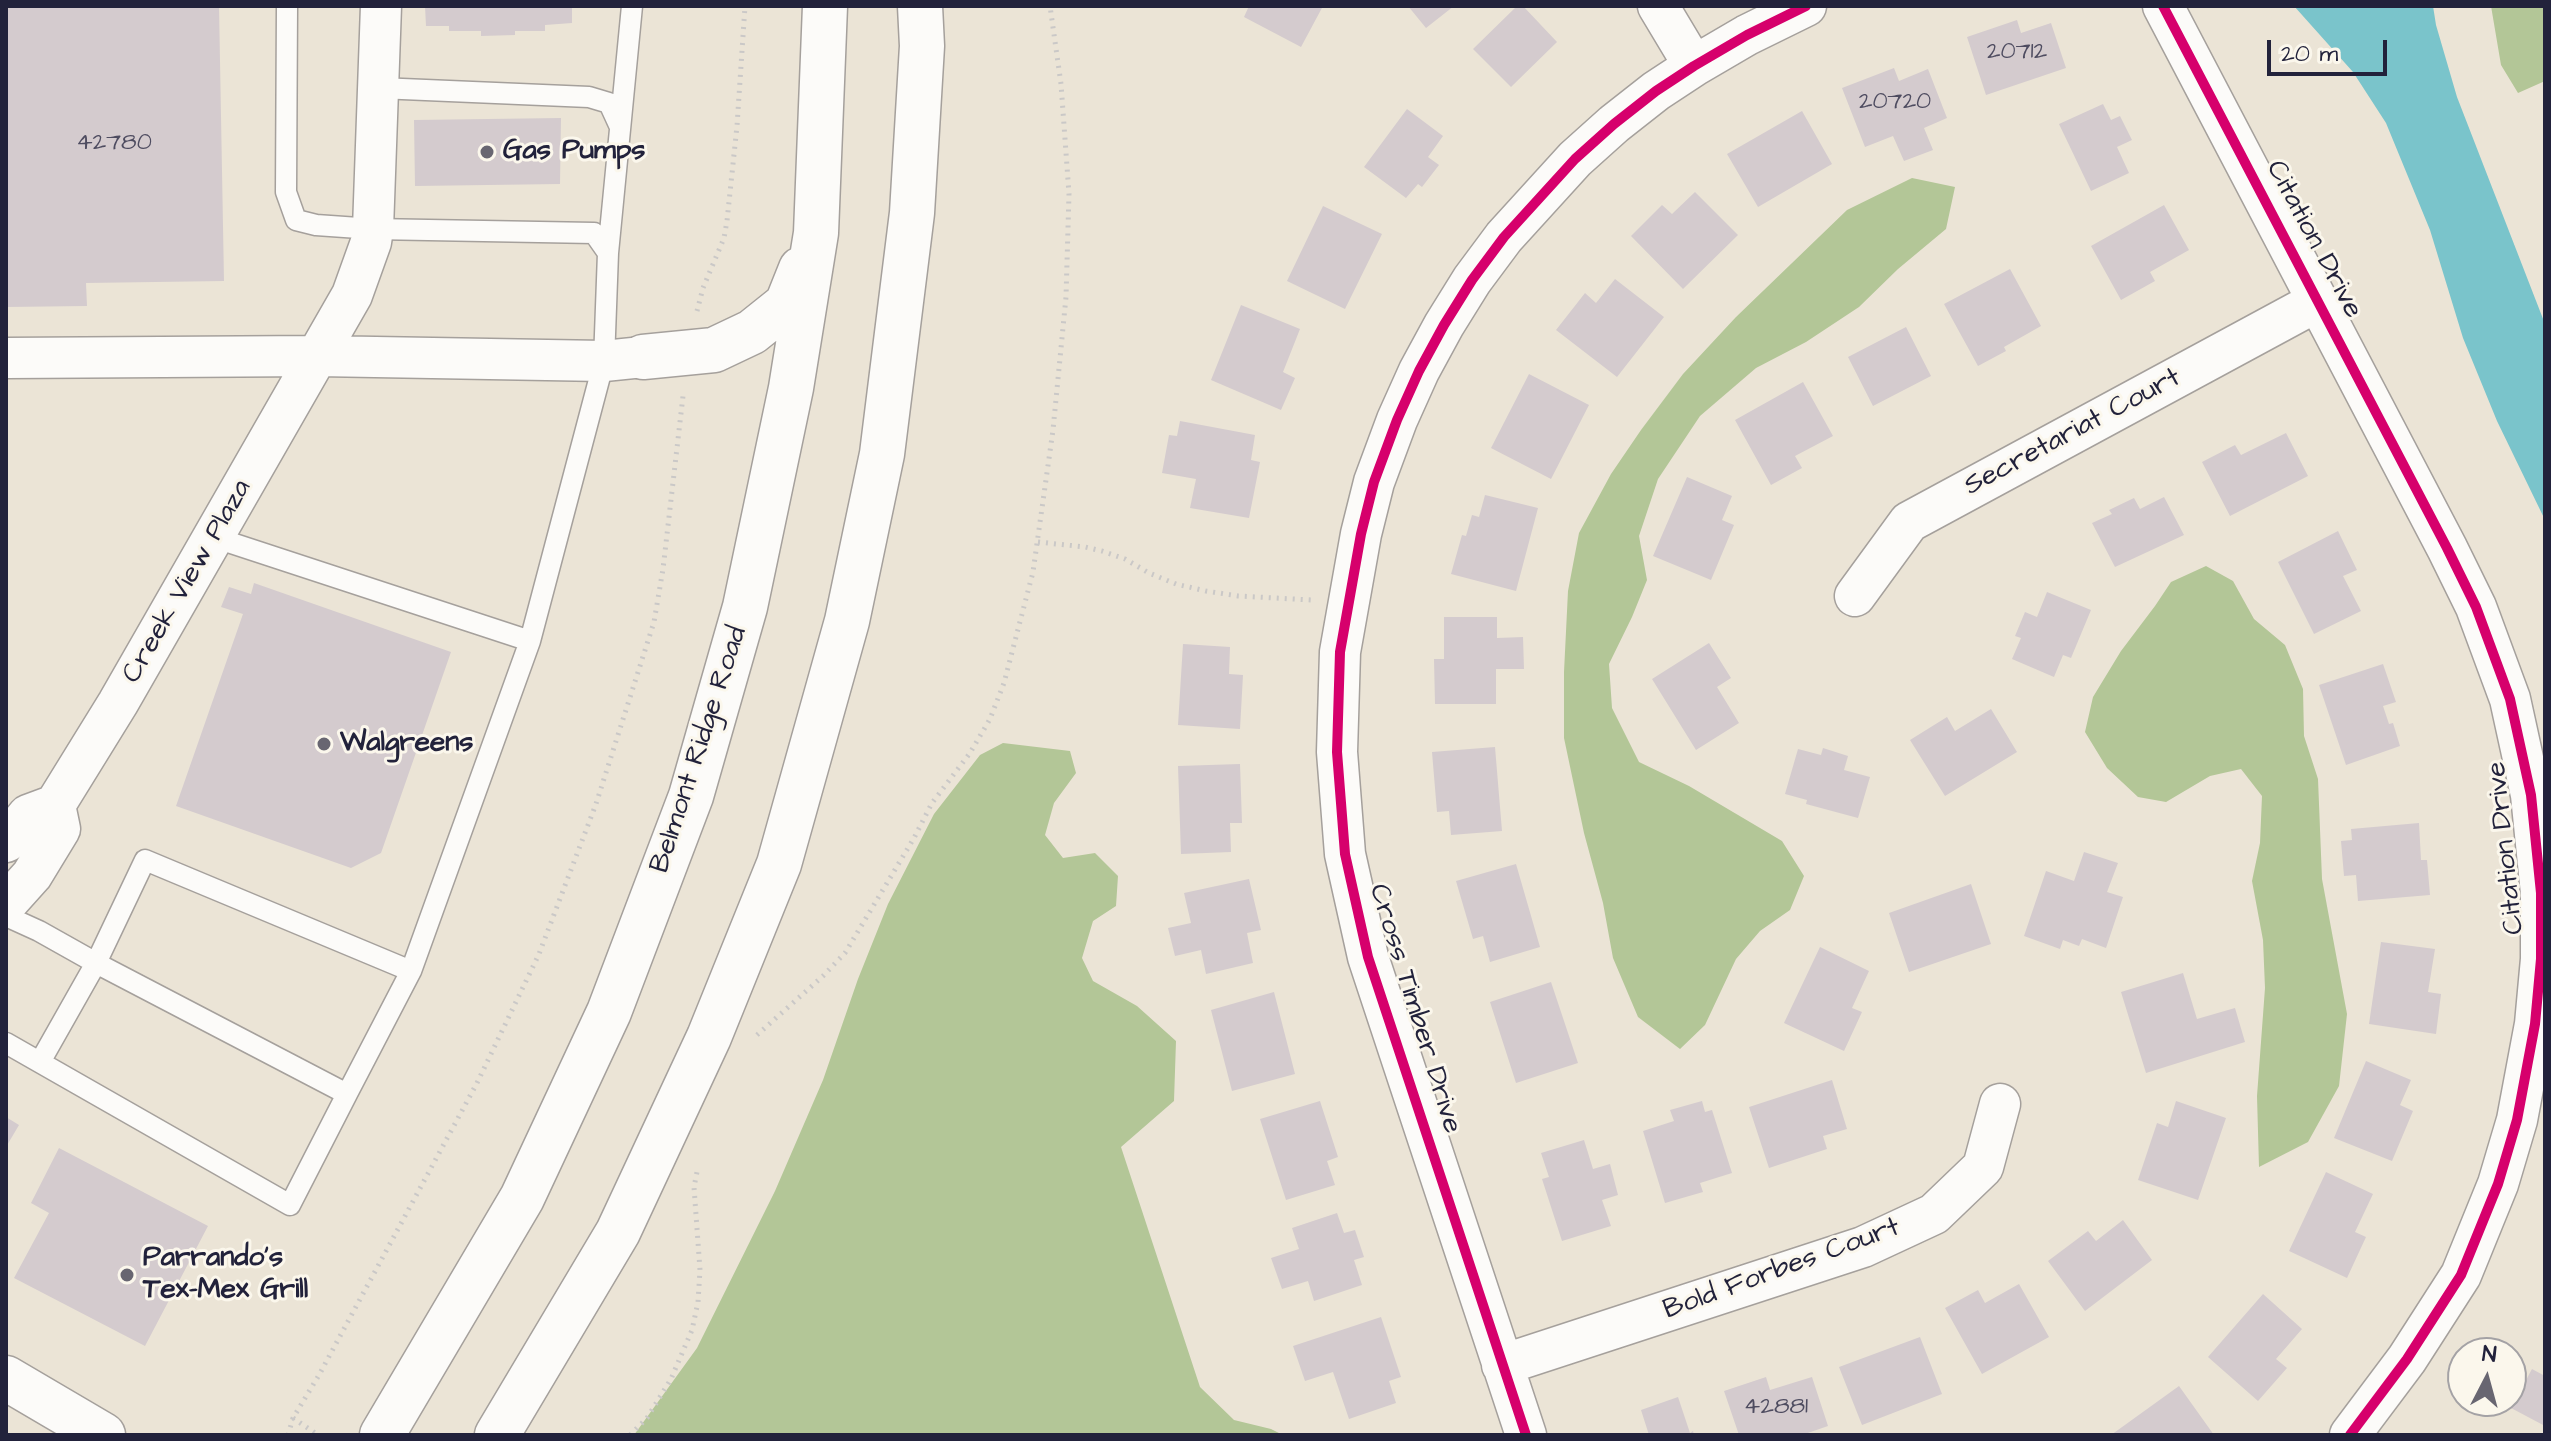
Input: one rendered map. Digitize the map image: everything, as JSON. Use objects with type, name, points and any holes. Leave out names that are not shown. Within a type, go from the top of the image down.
[{"type":"main road","name":"Belmont Ridge Road","points":[[382,1435],[522,1198],[609,1012],[691,796],[745,607],[791,388],[816,233],[825,6]]},
{"type":"main road","points":[[497,1435],[618,1232],[709,1037],[779,864],[847,621],[882,454],[912,213],[922,46],[920,6]]},
{"type":"main road","points":[[624,359],[714,350],[752,332],[787,304],[816,233]]},
{"type":"main road","points":[[6,1378],[103,1435]]},
{"type":"street","name":"Creek View Plaza","points":[[6,842],[28,815],[55,805],[118,703],[352,295],[373,229],[381,6]]},
{"type":"street","points":[[1658,6],[1694,66]]},
{"type":"street","name":"Cross Timber Drive","points":[[1526,1435],[1368,957],[1345,854],[1337,752],[1340,652],[1364,521],[1374,482],[1397,420],[1425,360],[1472,280],[1504,237],[1575,159],[1614,124],[1694,66],[1806,6]]},
{"type":"street","name":"Citation Drive","points":[[2163,6],[2476,607],[2510,699],[2531,795],[2541,893],[2541,959],[2535,1024],[2517,1120],[2498,1184],[2461,1275],[2407,1359],[2350,1435]]},
{"type":"street","name":"Secretariat Court","points":[[1855,596],[1909,522],[2318,301]]},
{"type":"street","points":[[6,358],[318,356],[624,359]]},
{"type":"street","name":"Creek View Plaza","points":[[6,904],[32,875],[60,829],[55,805]]},
{"type":"street","name":"Bold Forbes Court","points":[[1502,1365],[1863,1247],[1934,1214],[1983,1167],[2000,1104]]},
{"type":"lane","points":[[287,6],[286,192],[296,220],[316,225],[373,229],[594,233],[608,253]]},
{"type":"lane","points":[[6,1043],[290,1205],[411,971],[530,641],[624,359],[608,253],[632,6]]},
{"type":"lane","points":[[379,88],[589,97],[609,103],[621,131]]},
{"type":"lane","points":[[213,537],[530,641]]},
{"type":"lane","points":[[40,1062],[96,963],[145,860],[411,971]]},
{"type":"lane","points":[[6,916],[347,1094]]},
{"type":"path","points":[[288,1435],[293,1418],[477,1083],[539,954],[591,817],[654,622],[684,386],[698,307],[724,238],[727,221],[745,6]]},
{"type":"path","points":[[749,1044],[845,953],[932,803],[970,753],[990,719],[1004,683],[1038,542],[1066,297],[1069,194],[1061,84],[1050,6]]},
{"type":"path","points":[[1038,542],[1102,551],[1176,584],[1206,591],[1348,606]]},
{"type":"path","points":[[630,1435],[647,1418],[671,1379],[692,1330],[700,1270],[694,1187],[698,1164]]},
{"type":"path","points":[[293,1418],[318,1435]]},
{"type":"green space","points":[[2491,6],[2545,6],[2545,81],[2518,93],[2501,65]]},
{"type":"green space","points":[[1912,178],[1955,187],[1946,229],[1859,307],[1806,342],[1756,368],[1700,416],[1658,479],[1639,536],[1647,580],[1609,664],[1612,708],[1639,762],[1689,786],[1782,841],[1804,876],[1790,910],[1760,931],[1736,959],[1705,1025],[1680,1049],[1638,1017],[1613,958],[1564,738],[1568,591],[1579,533],[1611,474],[1641,430],[1683,374],[1736,317],[1847,210]]},
{"type":"green space","points":[[2206,566],[2233,581],[2254,619],[2285,645],[2303,689],[2304,736],[2318,779],[2322,879],[2347,1014],[2339,1086],[2308,1142],[2259,1167],[2257,1096],[2265,988],[2263,940],[2252,881],[2260,843],[2262,796],[2241,769],[2210,776],[2166,802],[2138,797],[2107,768],[2085,732],[2093,697],[2121,651],[2171,582]]},
{"type":"green space","points":[[1003,743],[1070,751],[1076,773],[1054,803],[1045,835],[1063,858],[1095,853],[1118,876],[1116,906],[1093,921],[1082,958],[1093,981],[1137,1006],[1176,1041],[1174,1101],[1121,1147],[1200,1387],[1234,1420],[1283,1435],[634,1435],[697,1348],[775,1191],[823,1080],[888,904],[934,814],[980,755]]},
{"type":"water","points":[[2294,6],[2433,6],[2457,97],[2545,324],[2545,520],[2497,421],[2463,338],[2430,230],[2386,123],[2353,72]]},
{"type":"building","points":[[6,6],[219,6],[224,281],[86,283],[87,306],[6,307]]},
{"type":"building","points":[[425,6],[572,6],[572,23],[545,25],[545,31],[481,36],[481,31],[449,31],[449,26],[426,26]]},
{"type":"building","points":[[1249,6],[1323,6],[1301,47],[1244,17]]},
{"type":"building","points":[[1408,6],[1454,6],[1426,28]]},
{"type":"building","points":[[1517,6],[1523,6],[1557,42],[1511,87],[1473,49]]},
{"type":"building","points":[[2017,20],[2021,33],[2051,23],[2066,68],[1986,95],[1967,37]]},
{"type":"building","points":[[1894,68],[1899,81],[1928,69],[1947,118],[1924,128],[1933,150],[1904,161],[1893,136],[1865,147],[1842,88]]},
{"type":"building","points":[[2103,104],[2111,120],[2120,116],[2132,140],[2117,147],[2129,173],[2091,191],[2059,124]]},
{"type":"building","points":[[1407,109],[1443,136],[1428,157],[1439,165],[1422,187],[1418,184],[1406,198],[1364,167]]},
{"type":"building","points":[[1802,111],[1832,164],[1758,207],[1727,154]]},
{"type":"building","name":"Gas Pumps","points":[[561,118],[560,184],[415,186],[414,120]]},
{"type":"building","points":[[1695,192],[1738,235],[1683,289],[1631,236],[1662,205],[1672,214]]},
{"type":"building","points":[[2164,205],[2189,250],[2150,272],[2155,281],[2121,300],[2091,246]]},
{"type":"building","points":[[1323,206],[1382,234],[1345,309],[1287,281]]},
{"type":"building","points":[[2010,269],[2041,326],[1978,366],[1944,304]]},
{"type":"building","points":[[1615,279],[1664,317],[1617,377],[1556,330],[1585,293],[1596,303]]},
{"type":"building","points":[[1241,305],[1300,329],[1283,372],[1295,378],[1281,410],[1211,380]]},
{"type":"building","points":[[1906,327],[1931,376],[1873,406],[1848,357]]},
{"type":"building","points":[[1529,374],[1589,405],[1551,479],[1491,448]]},
{"type":"building","points":[[1803,382],[1833,436],[1795,456],[1802,468],[1771,485],[1735,420]]},
{"type":"building","points":[[1180,421],[1255,435],[1251,460],[1260,462],[1249,518],[1190,508],[1196,479],[1162,473],[1169,435],[1177,436]]},
{"type":"building","points":[[2286,433],[2308,476],[2230,516],[2202,462],[2235,445],[2241,455]]},
{"type":"building","points":[[1687,477],[1732,496],[1722,520],[1734,525],[1711,580],[1653,556]]},
{"type":"building","points":[[1485,495],[1538,508],[1516,591],[1451,574],[1462,535],[1466,536],[1472,515],[1479,517]]},
{"type":"building","points":[[2164,497],[2184,535],[2115,567],[2092,523],[2112,514],[2109,510],[2134,498],[2140,509]]},
{"type":"building","points":[[2338,531],[2357,570],[2343,576],[2361,611],[2314,634],[2278,562]]},
{"type":"building","points":[[254,583],[451,652],[381,853],[351,868],[176,806],[243,614],[221,607],[229,587],[251,594]]},
{"type":"building","points":[[2047,592],[2091,610],[2071,658],[2063,655],[2054,677],[2012,659],[2021,638],[2015,636],[2025,612],[2037,617]]},
{"type":"building","points":[[1444,617],[1497,617],[1497,638],[1523,637],[1524,669],[1496,669],[1496,704],[1435,704],[1434,659],[1444,659]]},
{"type":"building","points":[[1709,643],[1731,678],[1717,687],[1739,723],[1696,750],[1652,679]]},
{"type":"building","points":[[1183,644],[1230,647],[1229,674],[1243,675],[1240,729],[1178,725]]},
{"type":"building","points":[[2383,664],[2396,702],[2383,706],[2389,724],[2393,723],[2400,746],[2346,765],[2319,685]]},
{"type":"building","points":[[1991,709],[2017,752],[1945,796],[1910,740],[1947,717],[1955,731]]},
{"type":"building","points":[[1495,747],[1502,831],[1451,835],[1449,811],[1437,812],[1432,752]]},
{"type":"building","points":[[1823,748],[1848,756],[1844,770],[1870,777],[1858,818],[1806,804],[1807,800],[1785,794],[1798,749],[1821,755]]},
{"type":"building","points":[[1240,764],[1242,823],[1230,823],[1231,852],[1181,854],[1178,766]]},
{"type":"building","points":[[2419,823],[2421,860],[2427,860],[2430,895],[2358,901],[2356,875],[2344,876],[2341,841],[2352,840],[2351,829]]},
{"type":"building","points":[[2084,852],[2118,863],[2107,892],[2123,897],[2106,948],[2082,939],[2079,946],[2063,940],[2060,949],[2024,936],[2046,871],[2074,881]]},
{"type":"building","points":[[1516,864],[1540,947],[1490,962],[1483,936],[1473,939],[1456,881]]},
{"type":"building","points":[[1249,879],[1261,930],[1247,933],[1253,963],[1206,974],[1201,950],[1175,956],[1168,928],[1191,923],[1184,893]]},
{"type":"building","points":[[1971,884],[1991,944],[1909,972],[1889,913]]},
{"type":"building","points":[[2381,942],[2435,949],[2428,992],[2441,994],[2436,1034],[2369,1024]]},
{"type":"building","points":[[1820,947],[1869,971],[1852,1008],[1862,1012],[1844,1051],[1784,1023]]},
{"type":"building","points":[[2183,973],[2197,1019],[2235,1008],[2245,1042],[2146,1073],[2121,992]]},
{"type":"building","points":[[1551,982],[1578,1063],[1516,1083],[1490,1002]]},
{"type":"building","points":[[1274,992],[1295,1074],[1232,1091],[1211,1010]]},
{"type":"building","points":[[2366,1061],[2411,1080],[2400,1105],[2413,1111],[2392,1161],[2334,1138]]},
{"type":"building","points":[[1832,1080],[1847,1129],[1823,1136],[1827,1149],[1769,1168],[1749,1107]]},
{"type":"building","points":[[1320,1101],[1338,1157],[1327,1161],[1335,1185],[1286,1200],[1260,1119]]},
{"type":"building","points":[[1702,1101],[1705,1112],[1712,1110],[1732,1173],[1700,1183],[1703,1192],[1665,1203],[1643,1131],[1674,1121],[1670,1110]]},
{"type":"building","points":[[2176,1101],[2226,1118],[2198,1200],[2138,1180],[2157,1123],[2168,1127]]},
{"type":"building","points":[[6,1117],[19,1125],[6,1147]]},
{"type":"building","points":[[1584,1140],[1593,1169],[1610,1164],[1618,1195],[1602,1200],[1611,1226],[1562,1241],[1542,1179],[1549,1177],[1541,1153]]},
{"type":"building","points":[[59,1148],[208,1226],[145,1346],[14,1278],[49,1213],[31,1203]]},
{"type":"building","points":[[2326,1172],[2373,1194],[2355,1232],[2366,1237],[2347,1278],[2289,1251]]},
{"type":"building","points":[[1337,1213],[1344,1233],[1355,1230],[1364,1257],[1354,1260],[1362,1285],[1314,1301],[1308,1281],[1282,1289],[1271,1258],[1299,1249],[1292,1228]]},
{"type":"building","points":[[2123,1220],[2152,1260],[2085,1311],[2048,1261],[2088,1231],[2096,1241]]},
{"type":"building","points":[[2019,1284],[2049,1337],[1982,1374],[1945,1308],[1978,1290],[1985,1303]]},
{"type":"building","points":[[2263,1294],[2302,1329],[2276,1359],[2287,1368],[2258,1401],[2208,1357]]},
{"type":"building","points":[[1381,1317],[1401,1377],[1389,1381],[1396,1403],[1349,1419],[1333,1372],[1305,1381],[1293,1346]]},
{"type":"building","points":[[1920,1337],[1942,1394],[1862,1425],[1839,1367]]},
{"type":"building","points":[[2532,1369],[2545,1376],[2545,1426],[2527,1416],[2527,1378]]},
{"type":"building","points":[[1766,1377],[1770,1390],[1812,1377],[1828,1426],[1802,1435],[1739,1435],[1724,1391]]},
{"type":"building","points":[[2179,1386],[2214,1435],[2111,1435]]},
{"type":"building","points":[[1678,1397],[1690,1433],[1693,1431],[1694,1435],[1649,1435],[1641,1410]]},
{"type":"cycle path","points":[[1526,1435],[1368,957],[1345,854],[1337,752],[1340,652],[1361,534],[1374,482],[1419,371],[1472,280],[1504,237],[1575,159],[1656,91],[1747,35],[1806,6]]},
{"type":"cycle path","points":[[2163,6],[2476,607],[2510,699],[2531,795],[2541,893],[2541,959],[2535,1024],[2517,1120],[2498,1184],[2461,1275],[2407,1359],[2350,1435]]},
{"type":"place","name":"Gas Pumps","points":[[487,152]]},
{"type":"place","name":"Walgreens","points":[[324,744]]},
{"type":"place","name":"Parrando's Tex-Mex Grill","points":[[127,1275]]}]
